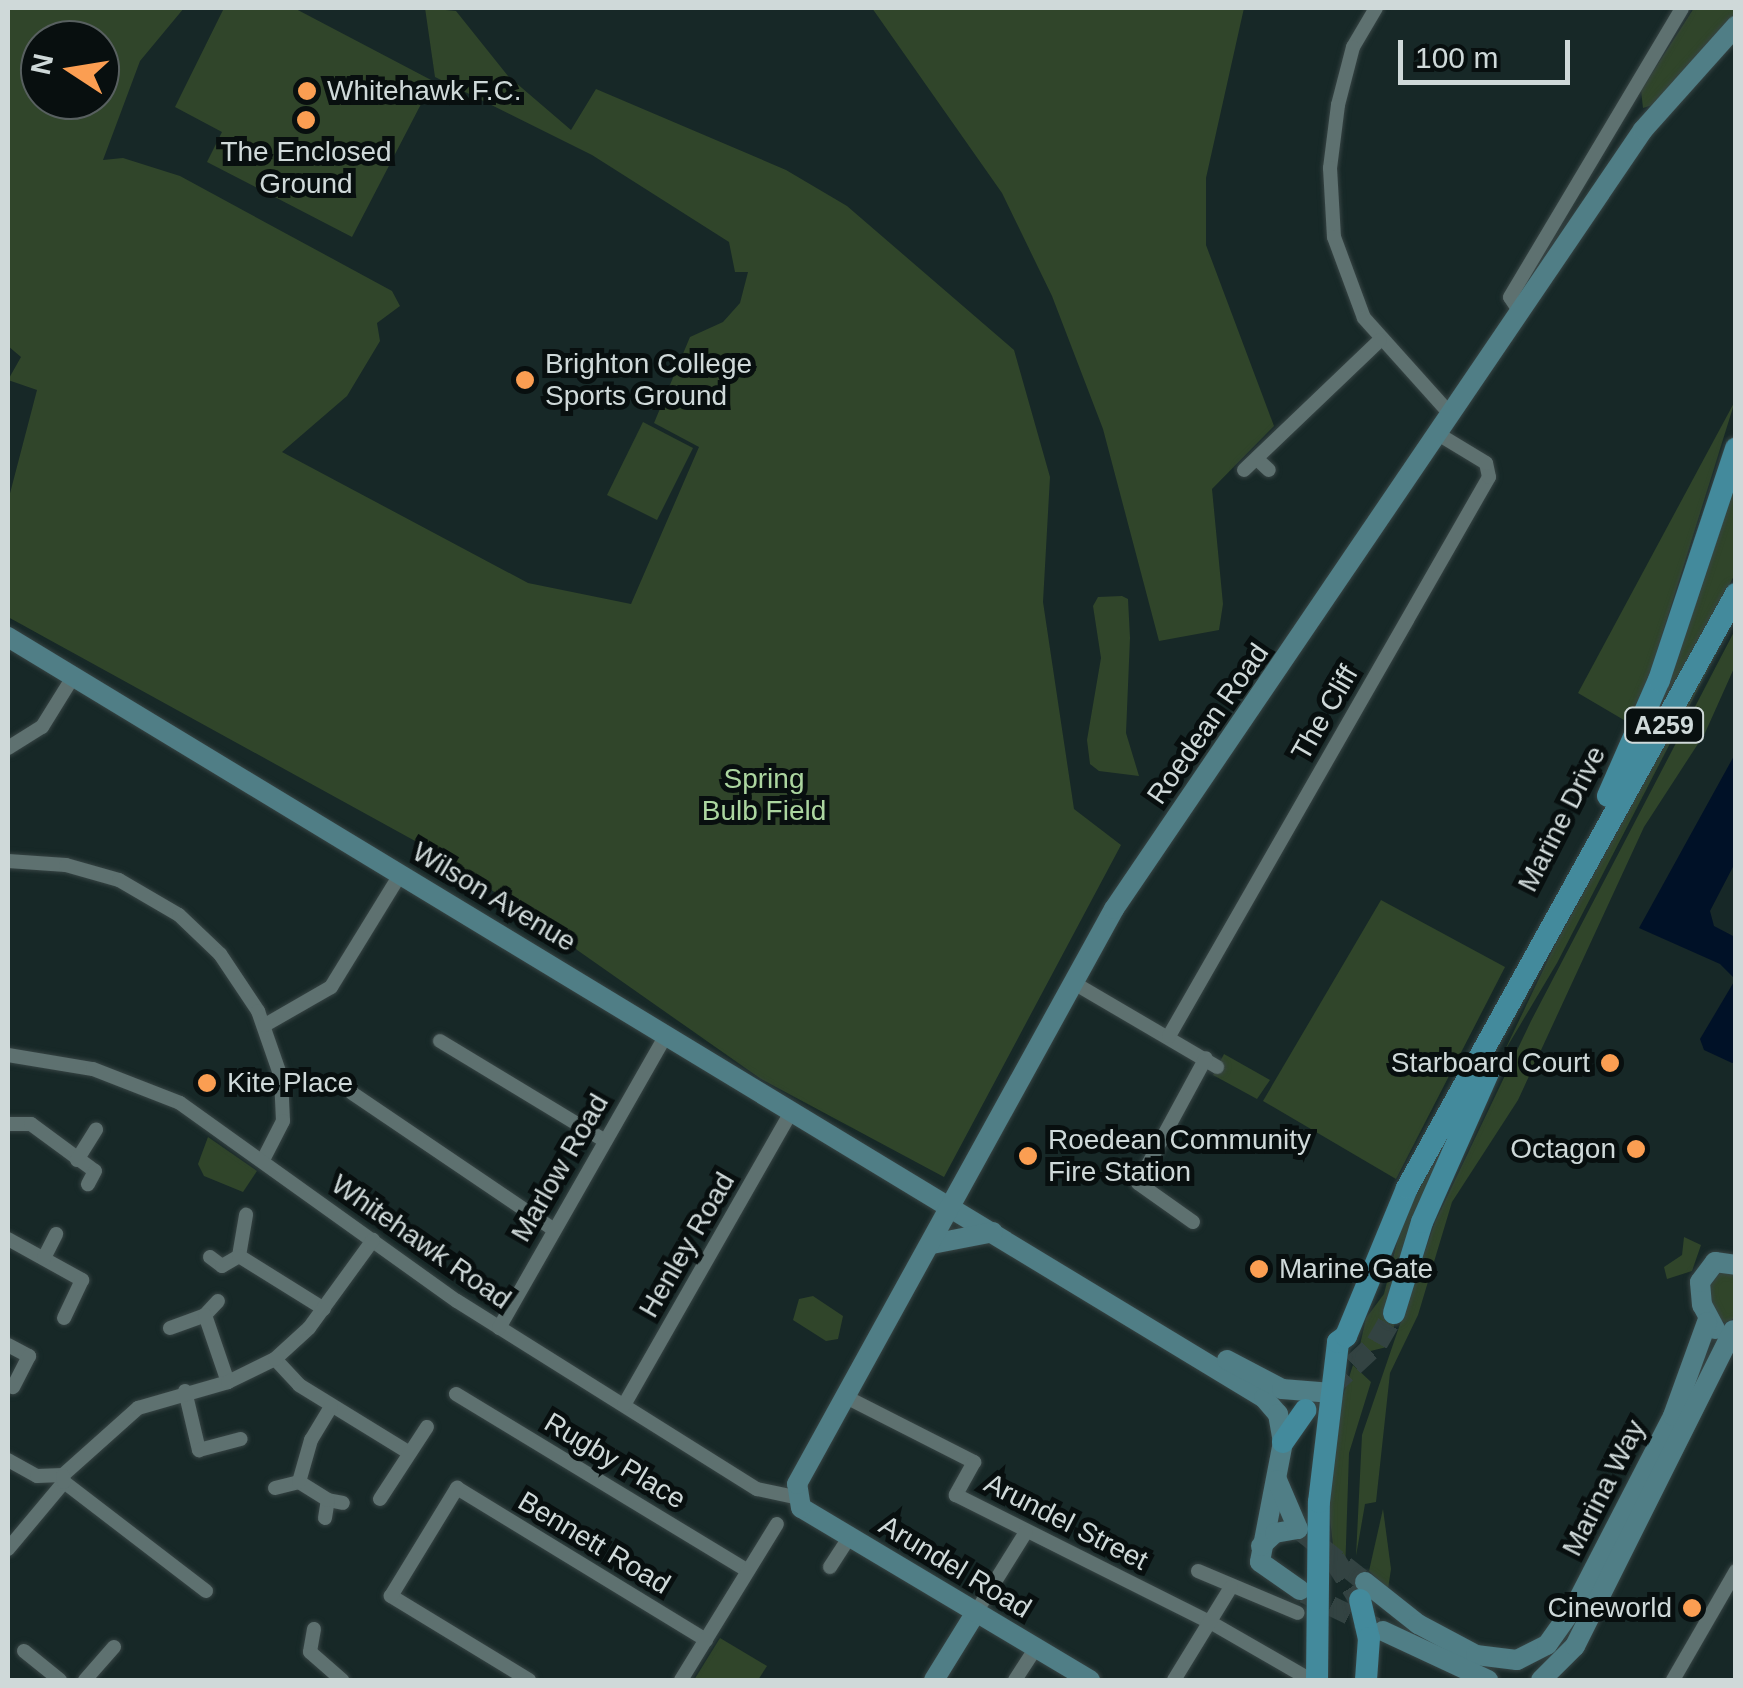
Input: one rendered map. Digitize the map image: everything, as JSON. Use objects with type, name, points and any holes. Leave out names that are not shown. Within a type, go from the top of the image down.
[{"type":"main road","name":"Marine Drive","points":[[1458,1093],[1470,1058],[1639,729],[1736,448]]},
{"type":"main road","name":"Marine Drive","points":[[1314,1680],[1322,1463],[1333,1387],[1345,1369],[1351,1343],[1346,1336],[1377,1252],[1458,1093],[1541,954],[1736,594]]},
{"type":"main road","points":[[1394,1313],[1422,1222],[1541,954]]},
{"type":"main road","points":[[1278,1414],[1305,1410],[1283,1442]]},
{"type":"main road","name":"Marine Drive","points":[[1320,1556],[1330,1626],[1328,1680]]},
{"type":"main road","points":[[1362,1591],[1369,1638],[1366,1680]]},
{"type":"street","points":[[1376,8],[1344,75],[1330,184],[1344,278],[1380,340],[1451,415]]},
{"type":"street","points":[[1545,255],[1682,8]]},
{"type":"street","name":"Roedean Road","points":[[794,1497],[1114,909],[1451,415],[1518,310],[1545,255],[1644,130],[1736,26]]},
{"type":"street","points":[[1244,470],[1380,340]]},
{"type":"street","name":"The Cliff","points":[[1169,1036],[1489,477],[1486,463],[1438,434]]},
{"type":"street","points":[[1257,459],[1268,470]]},
{"type":"street","name":"Wilson Avenue","points":[[8,637],[952,1206]]},
{"type":"street","points":[[8,748],[42,727],[74,677]]},
{"type":"street","points":[[8,861],[84,870],[164,904],[220,954],[265,1026],[284,1114],[263,1160]]},
{"type":"street","points":[[265,1026],[331,987],[401,873]]},
{"type":"street","points":[[1074,982],[1212,1063],[1138,1183],[1194,1222]]},
{"type":"street","name":"Marlow Road","points":[[499,1328],[667,1034]]},
{"type":"street","points":[[440,1041],[605,1141]]},
{"type":"street","name":"Whitehawk Road","points":[[8,1055],[75,1065],[144,1086],[198,1113],[499,1328],[757,1490],[794,1497]]},
{"type":"street","points":[[352,1094],[554,1230]]},
{"type":"street","name":"Henley Road","points":[[624,1405],[792,1110]]},
{"type":"street","points":[[8,1124],[31,1124],[95,1170],[88,1184]]},
{"type":"street","points":[[77,1160],[96,1128]]},
{"type":"street","points":[[952,1206],[1259,1395],[1278,1414],[1283,1442],[1260,1547],[1263,1568],[1300,1590]]},
{"type":"street","points":[[210,1257],[222,1266],[239,1256],[246,1215]]},
{"type":"street","points":[[932,1244],[993,1232]]},
{"type":"street","points":[[44,1258],[56,1234]]},
{"type":"street","points":[[8,1238],[82,1280],[64,1318]]},
{"type":"street","points":[[8,1549],[63,1478],[128,1415],[185,1392],[228,1382],[275,1359],[324,1308],[373,1240]]},
{"type":"street","points":[[239,1256],[324,1308]]},
{"type":"street","name":"Marina Way","points":[[1362,1591],[1385,1598],[1427,1630],[1484,1657],[1517,1660],[1547,1646],[1576,1604],[1694,1366],[1707,1322],[1700,1282],[1712,1264],[1734,1262]]},
{"type":"street","points":[[1089,1288],[1117,1292],[1282,1389],[1333,1387]]},
{"type":"street","points":[[170,1328],[205,1315],[218,1301]]},
{"type":"street","points":[[205,1315],[228,1382]]},
{"type":"street","points":[[1707,1322],[1735,1328]]},
{"type":"street","name":"Marina Way","points":[[1541,1680],[1574,1646],[1718,1370],[1735,1328]]},
{"type":"street","points":[[8,1345],[29,1356],[13,1387]]},
{"type":"street","points":[[275,1359],[330,1406],[408,1452]]},
{"type":"street","points":[[185,1392],[198,1450],[241,1440]]},
{"type":"street","name":"Rugby Place","points":[[456,1394],[748,1571]]},
{"type":"street","name":"Arundel Street","points":[[846,1397],[974,1462],[956,1495],[1210,1622],[1314,1680]]},
{"type":"street","points":[[299,1482],[311,1440],[330,1406]]},
{"type":"street","points":[[380,1499],[428,1427]]},
{"type":"street","points":[[8,1460],[37,1476],[63,1478],[206,1591]]},
{"type":"street","points":[[37,1476],[37,1514]]},
{"type":"street","points":[[1260,1547],[1276,1533],[1298,1529],[1276,1477]]},
{"type":"street","points":[[275,1488],[299,1482],[336,1501],[325,1518]]},
{"type":"street","name":"Bennett Road","points":[[529,1680],[391,1596],[457,1488],[706,1640]]},
{"type":"street","name":"Arundel Road","points":[[794,1497],[802,1508],[1090,1680]]},
{"type":"street","points":[[681,1680],[777,1524]]},
{"type":"street","points":[[934,1680],[1026,1532]]},
{"type":"street","points":[[830,1568],[851,1535]]},
{"type":"street","points":[[1198,1571],[1298,1613]]},
{"type":"street","points":[[1673,1680],[1736,1571]]},
{"type":"street","points":[[1174,1680],[1231,1587]]},
{"type":"street","points":[[314,1628],[304,1645],[342,1680]]},
{"type":"street","points":[[1383,1631],[1488,1680]]},
{"type":"street","points":[[85,1680],[114,1647]]},
{"type":"street","points":[[1016,1680],[1036,1648]]},
{"type":"street","points":[[24,1651],[60,1680]]},
{"type":"green space","name":"Spring Bulb Field","points":[[8,8],[184,8],[140,61],[120,115],[120,20],[20,20],[20,120],[118,120],[103,160],[123,158],[180,176],[392,291],[400,306],[377,323],[380,341],[347,396],[282,452],[528,583],[631,604],[699,447],[654,423],[690,337],[723,322],[740,303],[748,272],[735,272],[729,242],[592,155],[435,77],[425,8],[456,11],[508,76],[571,130],[596,89],[786,170],[847,206],[1014,350],[1050,477],[1043,602],[1074,809],[1121,845],[944,1177],[761,1079],[446,858],[8,617],[8,501],[37,390],[8,380],[21,357],[8,346]]},
{"type":"green space","name":"The Enclosed Ground","points":[[224,8],[294,8],[433,81],[352,237],[207,162],[222,132],[175,107]]},
{"type":"green space","points":[[872,8],[1244,8],[1206,178],[1206,245],[1274,426],[1212,489],[1223,604],[1219,630],[1159,641],[1103,429],[1052,296],[1002,193]]},
{"type":"green space","points":[[1694,8],[1735,8],[1735,17],[1656,104],[1643,108],[1641,90]]},
{"type":"green space","points":[[1735,401],[1648,680],[1629,723],[1578,693]]},
{"type":"green space","points":[[643,422],[693,448],[657,520],[607,495]]},
{"type":"green space","points":[[1735,480],[1735,574],[1655,724],[1650,722]]},
{"type":"green space","points":[[1098,597],[1128,599],[1130,638],[1126,733],[1139,776],[1099,771],[1090,764],[1087,740],[1101,658],[1093,606]]},
{"type":"green space","points":[[1735,617],[1557,963],[1504,1052],[1556,943]]},
{"type":"green space","points":[[1735,630],[1735,666],[1705,733],[1644,827],[1518,1100],[1452,1202],[1418,1315],[1390,1373],[1376,1502],[1365,1504],[1356,1556],[1362,1435],[1435,1222],[1531,1021]]},
{"type":"green space","points":[[1381,900],[1505,967],[1396,1179],[1263,1101]]},
{"type":"green space","points":[[1224,1054],[1270,1080],[1257,1099],[1213,1075]]},
{"type":"green space","points":[[1478,1075],[1387,1347],[1358,1354],[1366,1318],[1384,1294],[1402,1223]]},
{"type":"green space","points":[[208,1137],[257,1171],[243,1192],[204,1176],[198,1164]]},
{"type":"green space","points":[[1684,1237],[1701,1245],[1692,1271],[1667,1279],[1664,1267],[1682,1255]]},
{"type":"green space","points":[[1721,1271],[1735,1274],[1735,1318],[1725,1323],[1714,1314],[1708,1288]]},
{"type":"green space","points":[[813,1296],[843,1316],[838,1339],[826,1341],[793,1320],[799,1299]]},
{"type":"green space","points":[[1353,1365],[1371,1382],[1349,1453],[1345,1574],[1337,1581],[1329,1510],[1339,1408]]},
{"type":"green space","points":[[1383,1509],[1391,1569],[1388,1589],[1369,1571]]},
{"type":"green space","points":[[720,1638],[767,1666],[758,1680],[694,1680]]},
{"type":"water","points":[[1735,754],[1735,863],[1710,911],[1714,926],[1735,937],[1735,979],[1720,964],[1639,928]]},
{"type":"water","points":[[1735,980],[1736,1062],[1732,1063],[1704,1050],[1700,1039]]},
{"type":"tunnel","points":[[1305,1410],[1377,1343],[1394,1313]]},
{"type":"tunnel","points":[[1298,1529],[1365,1582]]},
{"type":"tunnel","points":[[1334,1559],[1360,1600]]},
{"type":"tunnel","points":[[1304,1593],[1377,1628]]},
{"type":"place","name":"Whitehawk F.C.","points":[[307,91]]},
{"type":"place","name":"The Enclosed Ground","points":[[306,120]]},
{"type":"place","name":"Brighton College Sports Ground","points":[[525,380]]},
{"type":"place","name":"Starboard Court","points":[[1610,1063]]},
{"type":"place","name":"Kite Place","points":[[207,1083]]},
{"type":"place","name":"Octagon","points":[[1636,1149]]},
{"type":"place","name":"Roedean Community Fire Station","points":[[1028,1156]]},
{"type":"place","name":"Marine Gate","points":[[1259,1269]]},
{"type":"place","name":"Cineworld","points":[[1692,1608]]}]
